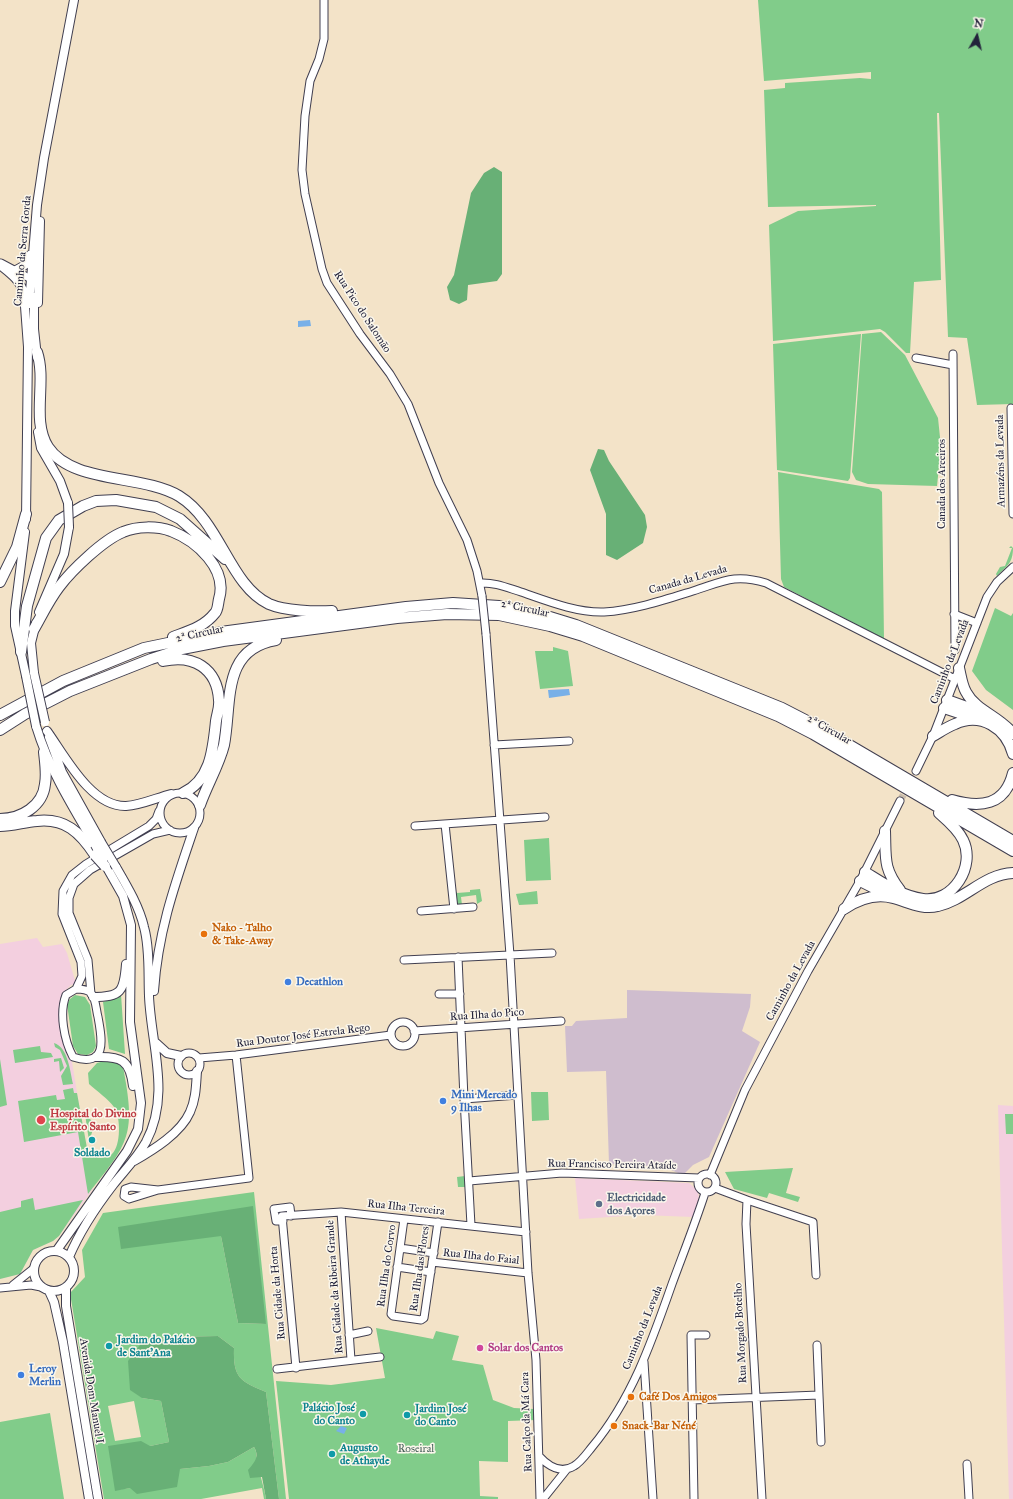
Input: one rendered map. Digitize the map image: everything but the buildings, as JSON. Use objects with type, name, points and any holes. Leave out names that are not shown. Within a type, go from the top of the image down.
[{"type":"highway","points":[[37,349],[41,364],[41,423],[43,436],[49,448],[59,460],[78,470],[148,484],[179,496],[194,507],[211,527],[234,567],[250,590],[259,598],[279,607],[322,611],[389,609]]},
{"type":"highway","points":[[21,652],[27,606],[46,538],[60,520],[83,506],[96,501],[116,500],[156,507],[180,519],[188,525],[234,567]]},
{"type":"highway","points":[[0,582],[17,547],[26,514]]},
{"type":"highway","points":[[34,629],[60,586],[100,546],[123,531],[145,527],[171,531],[192,542],[206,555],[218,572],[222,589],[216,613],[197,628],[144,648]]},
{"type":"highway","name":"2ª Circular","points":[[0,715],[63,681],[144,648],[221,632],[389,609],[477,603],[526,611],[576,625],[782,708],[817,726],[1013,851]]},
{"type":"highway","name":"2ª Circular","points":[[0,730],[25,714],[70,691],[121,670],[182,649],[223,641],[378,621],[440,614],[475,613],[521,619],[577,634],[778,716],[1013,841]]},
{"type":"highway","points":[[200,805],[224,746],[234,672],[246,653],[265,642],[366,626],[378,621]]},
{"type":"highway","points":[[121,670],[180,658],[193,660],[208,671],[214,679],[219,699],[219,708],[210,760],[203,776],[196,786],[183,792]]},
{"type":"highway","points":[[960,668],[967,693],[1006,736],[1013,754]]},
{"type":"highway","points":[[946,704],[1003,724],[1013,734]]},
{"type":"highway","points":[[933,736],[955,723],[964,721],[991,720]]},
{"type":"highway","points":[[0,819],[9,819],[30,810],[41,797],[46,784],[44,752]]},
{"type":"highway","points":[[925,795],[979,806],[998,798],[1007,790],[1013,773]]},
{"type":"highway","points":[[862,876],[904,895],[924,899],[943,896],[952,891],[958,884],[965,869],[966,849],[964,840],[957,830],[925,795]]},
{"type":"highway","points":[[0,826],[37,821],[62,824],[73,828],[97,847],[109,867]]},
{"type":"highway","points":[[885,831],[886,867],[892,879],[904,895]]},
{"type":"highway","points":[[844,909],[867,897],[893,898],[924,907],[938,906],[963,895],[993,877],[1013,873]]},
{"type":"highway","points":[[862,876],[893,898]]},
{"type":"main road","name":"Caminho da Serra Gorda","points":[[28,347],[33,242],[44,158],[74,0]]},
{"type":"main road","name":"Caminho da Serra Gorda","points":[[37,349],[40,229],[44,158]]},
{"type":"main road","points":[[40,229],[35,267],[31,279],[34,285],[34,330],[37,349],[36,422],[41,448],[60,481],[68,503],[69,527],[64,554],[43,601],[31,643],[30,674],[36,726],[44,752],[55,776],[109,867],[128,910],[131,948],[130,1022],[141,1103],[138,1129],[127,1151],[57,1250],[44,1253],[35,1262],[33,1269],[36,1282],[45,1289],[60,1290],[71,1283],[74,1270],[69,1257],[57,1250]]},
{"type":"main road","points":[[16,270],[27,263],[33,242]]},
{"type":"main road","points":[[0,264],[15,278],[23,289],[28,347],[26,514],[15,611],[15,626],[21,652],[30,674],[52,749],[97,847]]},
{"type":"main road","points":[[46,727],[79,776],[103,799],[119,806],[128,806],[171,794]]},
{"type":"main road","points":[[152,1020],[160,941],[170,898],[194,828]]},
{"type":"main road","points":[[69,1257],[78,1237],[113,1185],[132,1163],[148,1137],[158,1101],[158,1072],[152,1020],[145,927],[134,898],[109,867]]},
{"type":"main road","points":[[92,995],[109,997],[118,994],[122,988],[127,951],[131,948]]},
{"type":"main road","points":[[155,1041],[167,1053],[180,1056]]},
{"type":"main road","points":[[96,1057],[117,1058],[127,1065],[132,1078],[138,1129]]},
{"type":"main road","points":[[132,1163],[174,1132],[186,1119],[193,1104],[198,1069]]},
{"type":"main road","name":"Avenida Dom Manuel I","points":[[66,1287],[66,1306],[98,1499]]},
{"type":"main road","name":"Avenida Dom Manuel I","points":[[45,1289],[54,1302],[63,1342],[89,1499]]},
{"type":"street","name":"Rua Pico do Salomão","points":[[324,0],[324,39],[319,59],[310,81],[305,116],[302,170],[305,194],[322,269],[327,283],[360,334],[390,374],[408,404],[439,483],[467,540],[480,583],[486,634],[510,955]]},
{"type":"street","points":[[0,264],[16,270],[31,279]]},
{"type":"street","name":"Canada dos Areeiros","points":[[953,354],[955,650]]},
{"type":"street","points":[[916,358],[953,365]]},
{"type":"street","name":"Armazéns da Levada","points":[[1011,408],[1013,514]]},
{"type":"street","name":"Caminho da Levada","points":[[916,771],[933,736],[976,623],[990,591],[1013,567]]},
{"type":"street","name":"Canada da Levada","points":[[480,583],[492,582],[551,602],[591,611],[604,612],[658,601],[732,578],[758,580],[766,582],[955,679]]},
{"type":"street","points":[[954,614],[976,623]]},
{"type":"street","points":[[494,745],[570,741]]},
{"type":"street","points":[[76,989],[82,976],[80,962],[62,914],[63,891],[72,875],[86,864],[149,826],[156,819],[159,811],[163,801],[171,794],[183,792],[194,798],[200,805],[200,818],[194,828],[180,833],[170,830],[162,822],[159,811]]},
{"type":"street","name":"Caminho da Levada","points":[[710,1175],[721,1143],[745,1090],[805,977],[862,876],[900,802]]},
{"type":"street","points":[[415,826],[545,817]]},
{"type":"street","points":[[445,824],[454,909]]},
{"type":"street","points":[[92,995],[82,989],[76,989],[66,994],[63,1001],[65,1030],[68,1046],[74,1057],[87,1060],[96,1057],[100,1051],[102,1038],[92,995],[88,960],[69,912],[69,898],[74,884],[90,870],[153,834],[170,830]]},
{"type":"street","points":[[421,911],[473,907]]},
{"type":"street","points":[[404,960],[552,953]]},
{"type":"street","name":"Rua Calço da Má Cara","points":[[510,955],[524,1176],[528,1273],[536,1360],[540,1499]]},
{"type":"street","points":[[458,957],[471,1225]]},
{"type":"street","points":[[439,994],[460,994]]},
{"type":"street","name":"Rua Ilha do Pico","points":[[414,1031],[562,1021]]},
{"type":"street","points":[[402,1022],[412,1026],[414,1031],[412,1042],[405,1046],[397,1044],[391,1035],[392,1028],[402,1022]]},
{"type":"street","name":"Rua Doutor José Estrela Rego","points":[[199,1058],[236,1056],[391,1035]]},
{"type":"street","points":[[192,1053],[199,1058],[198,1069],[190,1076],[181,1073],[177,1064],[180,1056],[192,1053]]},
{"type":"street","points":[[158,1190],[249,1178],[236,1056]]},
{"type":"street","name":"Rua Doutor José Estrela Rego","points":[[198,1069],[218,1058]]},
{"type":"street","points":[[464,1099],[518,1095]]},
{"type":"street","name":"Rua Francisco Pereira Ataíde","points":[[469,1181],[562,1173],[699,1178]]},
{"type":"street","points":[[705,1174],[710,1175],[716,1180],[715,1188],[711,1192],[705,1193],[700,1190],[698,1186],[699,1178],[705,1174]]},
{"type":"street","points":[[715,1188],[813,1222],[816,1275]]},
{"type":"street","name":"Caminho da Levada","points":[[543,1499],[568,1469],[574,1467],[582,1459],[605,1430],[644,1362],[705,1193]]},
{"type":"street","name":"Rua Morgado Botelho","points":[[747,1200],[746,1224],[762,1499]]},
{"type":"street","points":[[282,1219],[276,1221],[274,1209],[290,1208],[291,1216]]},
{"type":"street","name":"Rua Ilha Terceira","points":[[282,1219],[291,1216],[341,1212],[526,1232]]},
{"type":"street","name":"Rua Cidade da Ribeira Grande","points":[[341,1212],[352,1360]]},
{"type":"street","name":"Rua Cidade da Horta","points":[[282,1219],[296,1368]]},
{"type":"street","name":"Rua Ilha do Corvo","points":[[404,1219],[392,1316],[423,1320]]},
{"type":"street","name":"Rua Ilha das Flores","points":[[423,1320],[438,1222]]},
{"type":"street","points":[[400,1248],[434,1253]]},
{"type":"street","name":"Rua Ilha do Faial","points":[[432,1262],[528,1273]]},
{"type":"street","points":[[397,1267],[431,1272]]},
{"type":"street","points":[[13,1286],[33,1269]]},
{"type":"street","points":[[0,1288],[31,1285],[45,1289]]},
{"type":"street","points":[[349,1334],[368,1331]]},
{"type":"street","points":[[694,1499],[691,1335],[706,1335]]},
{"type":"street","points":[[817,1344],[821,1442]]},
{"type":"street","points":[[277,1370],[380,1357]]},
{"type":"street","points":[[644,1362],[653,1499]]},
{"type":"street","points":[[692,1400],[819,1395]]},
{"type":"street","points":[[539,1456],[546,1464],[554,1468],[568,1469]]},
{"type":"street","points":[[967,1464],[968,1499]]},
{"type":"shaded area","name":"Hospital do Divino Espírito Santo","points":[[37,938],[43,947],[62,944],[67,953],[76,984],[71,985],[64,992],[59,1005],[64,1047],[72,1062],[93,1189],[59,1236],[53,1241],[33,1250],[20,1274],[0,1279],[0,944]]},
{"type":"shaded area","name":"Electricidade dos Açores","points":[[627,990],[751,994],[750,1007],[742,1031],[760,1042],[709,1157],[693,1165],[683,1175],[664,1167],[609,1164],[606,1071],[567,1072],[565,1026],[572,1026],[576,1021],[627,1018]]},
{"type":"shaded area","points":[[998,1105],[1013,1106],[1013,1499],[1009,1499]]},
{"type":"shaded area","name":"Electricidade dos Açores","points":[[575,1178],[689,1183],[698,1191],[699,1199],[693,1217],[642,1215],[579,1219]]},
{"type":"green space","points":[[758,0],[1013,0],[1013,404],[977,405],[967,338],[948,337],[939,113],[937,113],[941,280],[914,282],[910,353],[906,353],[880,329],[773,341],[769,225],[798,211],[876,205],[768,207],[764,90],[785,88],[785,83],[860,78],[871,79],[871,72],[764,81]]},
{"type":"green space","points":[[494,167],[502,172],[502,274],[497,281],[468,285],[467,300],[459,304],[450,300],[447,287],[454,275],[471,193],[484,173]]},
{"type":"green space","points":[[881,332],[905,355],[938,418],[941,447],[937,486],[868,484],[856,480],[852,472],[862,334]]},
{"type":"green space","points":[[861,334],[850,478],[848,481],[777,470],[773,344]]},
{"type":"green space","points":[[598,449],[604,450],[609,461],[645,515],[647,527],[643,543],[617,560],[606,555],[606,514],[590,470]]},
{"type":"green space","points":[[778,472],[879,489],[882,492],[884,639],[784,587],[781,579]]},
{"type":"green space","points":[[1011,546],[1013,548],[1013,553],[1011,561],[997,576],[996,574],[1000,567],[1005,566],[1012,548],[1009,548]]},
{"type":"green space","points":[[995,608],[1011,616],[1013,613],[1013,710],[986,690],[972,671]]},
{"type":"green space","points":[[553,647],[568,651],[573,686],[540,689],[535,651],[553,651]]},
{"type":"green space","points":[[549,838],[551,880],[526,881],[524,840]]},
{"type":"green space","points":[[480,889],[482,901],[477,904],[476,895],[461,897],[462,905],[458,905],[455,902],[454,894],[457,892],[470,892],[470,890]]},
{"type":"green space","points":[[537,891],[538,904],[519,905],[516,894]]},
{"type":"green space","points":[[121,994],[125,1054],[109,1049],[103,1002],[117,998]]},
{"type":"green space","points":[[75,995],[85,997],[90,1005],[96,1046],[93,1052],[87,1055],[78,1054],[73,1046],[67,1004]]},
{"type":"green space","points":[[54,1043],[59,1045],[68,1060],[73,1084],[63,1085],[61,1076],[67,1066],[60,1050],[55,1047]]},
{"type":"green space","points":[[40,1046],[41,1052],[51,1053],[53,1057],[15,1063],[13,1050]]},
{"type":"green space","points":[[61,1058],[64,1068],[60,1072],[59,1061],[54,1062],[54,1059]]},
{"type":"green space","points":[[0,1059],[7,1105],[0,1107]]},
{"type":"green space","points":[[111,1059],[123,1067],[129,1108],[129,1123],[121,1149],[113,1162],[88,1194],[78,1132],[24,1142],[18,1101],[56,1095],[57,1100],[65,1099],[63,1090],[73,1088],[74,1093],[77,1093],[87,1148],[91,1154],[100,1158],[112,1154],[117,1145],[119,1131],[118,1117],[114,1107],[109,1101],[89,1084],[88,1073],[97,1063]]},
{"type":"green space","points":[[531,1092],[548,1092],[549,1120],[532,1121]]},
{"type":"green space","points":[[85,1114],[95,1124],[89,1141]]},
{"type":"green space","points":[[1005,1114],[1013,1114],[1013,1134],[1006,1134]]},
{"type":"green space","points":[[793,1168],[786,1193],[800,1197],[798,1202],[769,1193],[767,1198],[734,1189],[725,1172]]},
{"type":"green space","points":[[465,1176],[466,1187],[458,1187],[457,1177]]},
{"type":"green space","name":"Jardim do Palácio de Sant'Ana","points":[[254,1192],[286,1499],[279,1499],[266,1392],[250,1385],[240,1377],[235,1366],[234,1348],[218,1336],[171,1337],[142,1398],[161,1401],[169,1442],[150,1446],[115,1490],[130,1488],[180,1469],[209,1466],[228,1462],[254,1447],[266,1499],[264,1499],[262,1488],[201,1499],[104,1499],[70,1293],[85,1277],[82,1250],[103,1213]],"holes":[[[221,1236],[266,1324],[238,1323]],[[134,1401],[141,1437],[115,1441],[108,1406]]]},
{"type":"green space","points":[[33,1198],[35,1210],[83,1200],[59,1236],[53,1241],[33,1250],[20,1274],[0,1279],[0,1212],[21,1207],[21,1201]]},
{"type":"green space","points":[[253,1206],[266,1324],[238,1323],[221,1236],[121,1249],[118,1227]]},
{"type":"green space","name":"Jardim José do Canto","points":[[376,1328],[433,1339],[436,1331],[459,1336],[452,1360],[483,1365],[493,1400],[514,1408],[534,1409],[536,1420],[508,1421],[508,1462],[479,1461],[480,1496],[498,1497],[498,1499],[289,1499],[276,1381],[331,1385],[385,1378]]},
{"type":"green space","points":[[218,1336],[234,1348],[235,1366],[240,1377],[250,1385],[266,1392],[279,1499],[266,1499],[262,1477],[250,1478],[248,1470],[256,1457],[254,1447],[228,1462],[209,1466],[180,1469],[177,1487],[137,1494],[130,1488],[115,1491],[108,1446],[141,1441],[150,1446],[169,1442],[161,1401],[142,1398],[130,1390],[128,1361],[140,1345],[171,1337]]},
{"type":"green space","points":[[50,1413],[64,1499],[0,1499],[0,1422]]},
{"type":"water","points":[[310,320],[311,326],[298,327],[298,321]]},
{"type":"water","points":[[569,689],[570,695],[549,698],[548,690]]},
{"type":"water","points":[[341,1426],[347,1428],[344,1434],[336,1431]]},
{"type":"tunnel","points":[[900,801],[916,771]]},
{"type":"place","name":"Nako - Talho & Take-Away","points":[[204,934]]},
{"type":"place","name":"Decathlon","points":[[288,982]]},
{"type":"place","name":"Mini Mercado 9 Ilhas","points":[[443,1101]]},
{"type":"place","name":"Hospital do Divino Espírito Santo","points":[[41,1120]]},
{"type":"place","name":"Soldado","points":[[92,1140]]},
{"type":"place","name":"Electricidade dos Açores","points":[[599,1204]]},
{"type":"place","name":"Jardim do Palácio de Sant'Ana","points":[[109,1346]]},
{"type":"place","name":"Solar dos Cantos","points":[[480,1348]]},
{"type":"place","name":"Leroy Merlin","points":[[21,1375]]},
{"type":"place","name":"Café Dos Amigos","points":[[631,1397]]},
{"type":"place","name":"Palácio José do Canto","points":[[363,1414]]},
{"type":"place","name":"Jardim José do Canto","points":[[407,1415]]},
{"type":"place","name":"Snack-Bar Néné","points":[[614,1426]]},
{"type":"place","name":"Augusto de Athayde","points":[[332,1454]]},
{"type":"park label","name":"Roseiral","points":[[416,1449]]}]
